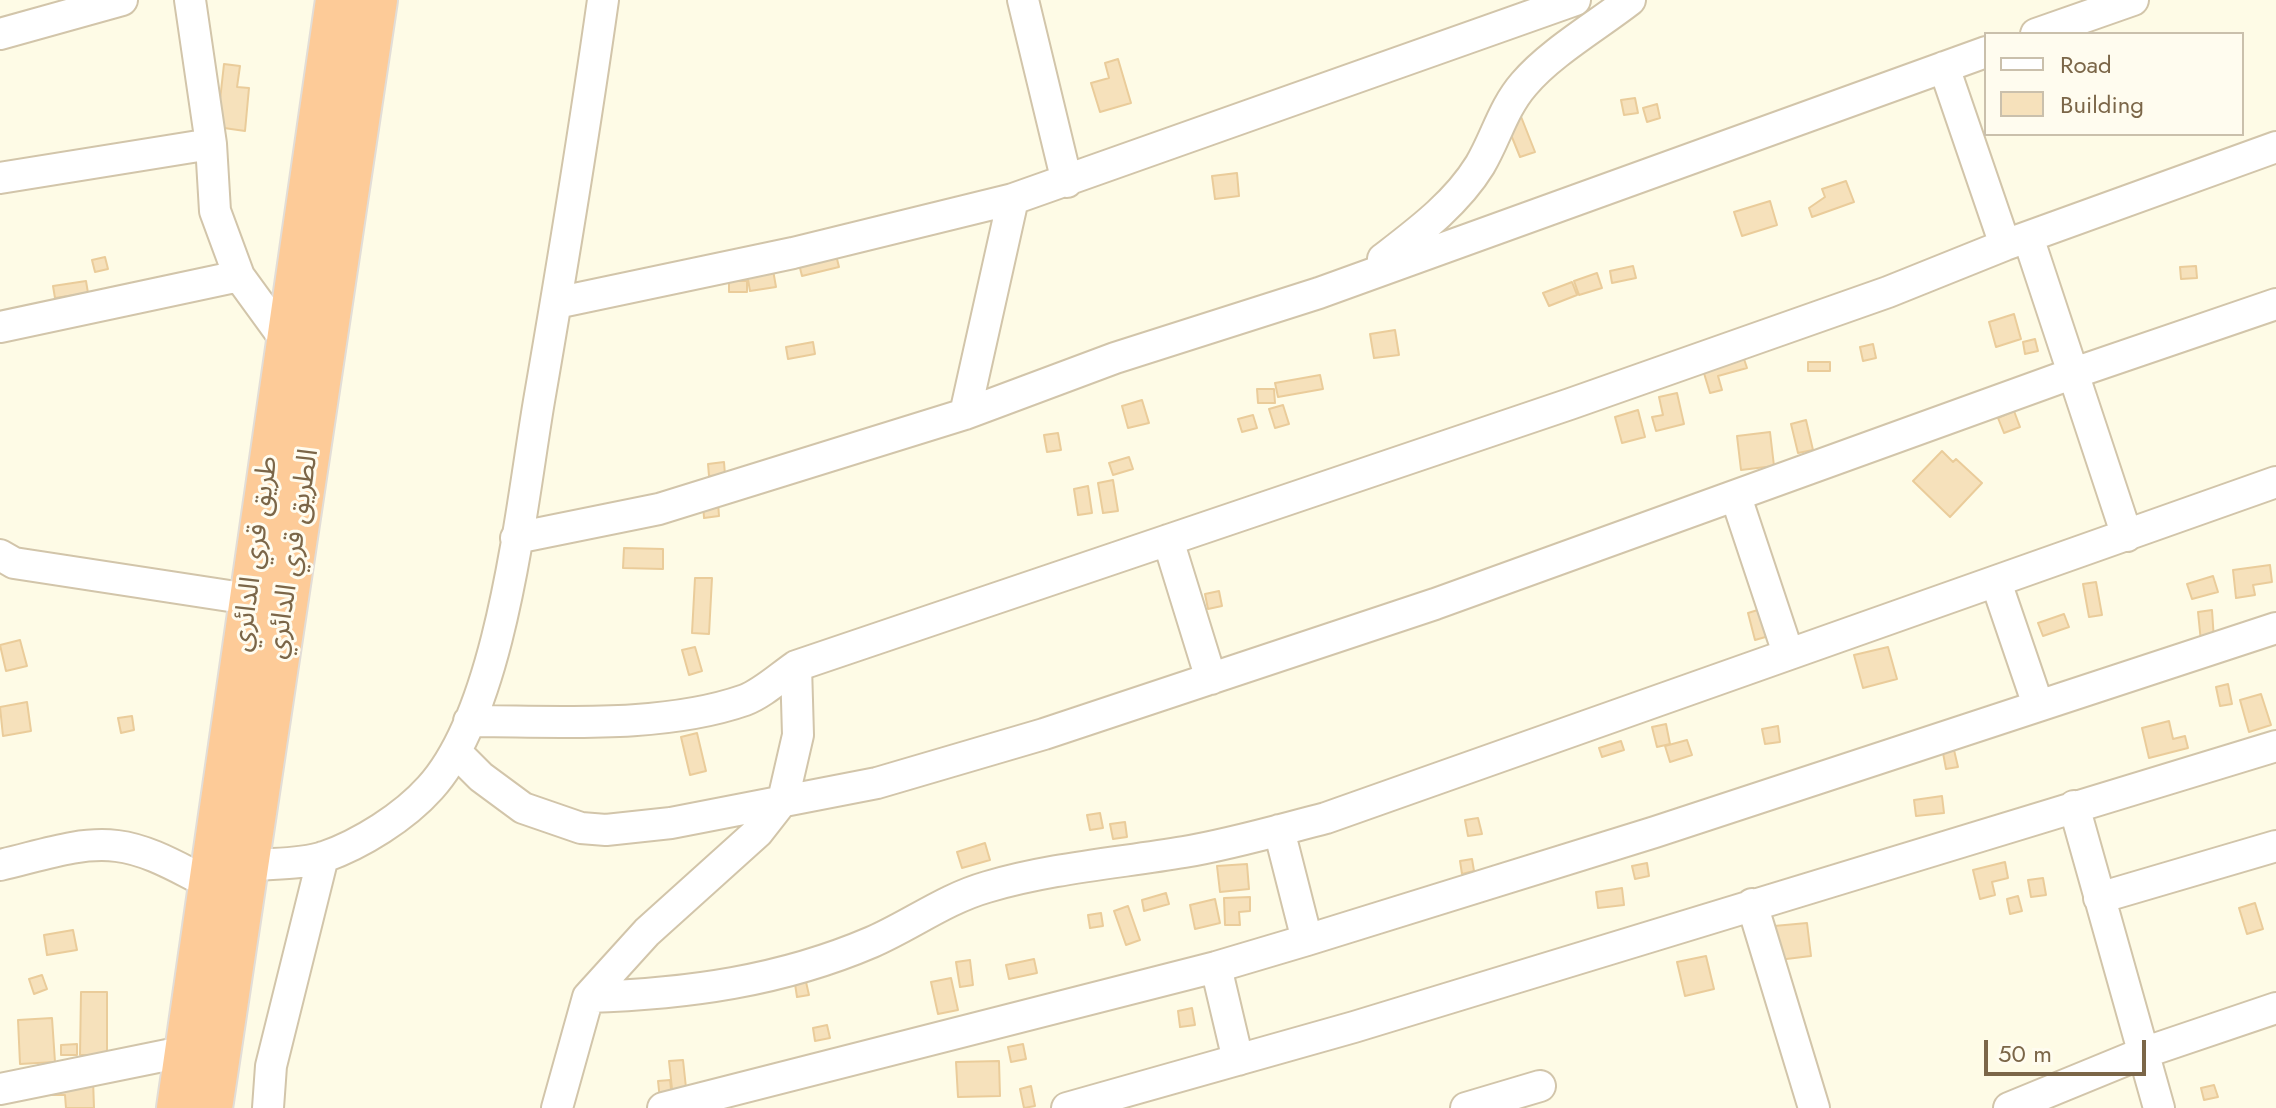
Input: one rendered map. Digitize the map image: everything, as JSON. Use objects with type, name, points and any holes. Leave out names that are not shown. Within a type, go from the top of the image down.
[{"type":"highway","name":"طريق قري الدائري","points":[[178,1108],[187,1051],[228,875],[249,599],[337,0]]},
{"type":"highway","name":"الطريق قري الدائري","points":[[211,1108],[228,875],[376,0]]},
{"type":"street","points":[[0,34],[122,0]]},
{"type":"street","points":[[190,0],[211,144],[215,211],[239,276],[287,342]]},
{"type":"street","points":[[0,865],[75,848],[116,846],[228,875],[323,857],[402,814],[430,788],[457,753],[495,646],[516,538],[603,0]]},
{"type":"street","points":[[1023,0],[1067,182]]},
{"type":"street","points":[[556,303],[793,253],[1013,199],[1575,0]]},
{"type":"street","points":[[1362,275],[1437,216],[1461,191],[1479,167],[1503,117],[1526,81],[1630,0]]},
{"type":"street","points":[[2042,32],[2133,0]]},
{"type":"street","points":[[516,538],[659,509],[965,414],[1115,358],[1276,307],[1984,53]]},
{"type":"street","points":[[1944,67],[2074,373],[2127,536]]},
{"type":"street","points":[[0,178],[211,144]]},
{"type":"street","points":[[469,721],[585,722],[703,710],[747,699],[796,666],[1584,399],[1888,292],[2016,241],[2276,147]]},
{"type":"street","points":[[965,414],[1013,199]]},
{"type":"street","points":[[0,327],[239,276]]},
{"type":"street","points":[[457,753],[506,798],[523,808],[581,828],[631,829],[861,786],[934,768],[1435,604],[2074,373],[2276,304]]},
{"type":"street","points":[[588,997],[687,991],[778,975],[874,941],[932,909],[984,888],[1040,874],[1188,851],[1279,830],[1388,798],[1788,653],[2276,482]]},
{"type":"street","points":[[1736,497],[1788,653]]},
{"type":"street","points":[[1168,540],[1211,679]]},
{"type":"street","points":[[0,555],[14,563],[249,599]]},
{"type":"street","points":[[1996,582],[2038,705]]},
{"type":"street","points":[[663,1108],[1216,967],[1307,940],[1655,832],[2276,628]]},
{"type":"street","points":[[557,1108],[588,997],[647,932],[758,832],[783,800],[798,735],[796,666]]},
{"type":"street","points":[[1067,1108],[1238,1060],[2276,746]]},
{"type":"street","points":[[2074,806],[2159,1108]]},
{"type":"street","points":[[1279,830],[1307,940]]},
{"type":"street","points":[[2099,898],[2276,846]]},
{"type":"street","points":[[268,1108],[271,1066],[323,857]]},
{"type":"street","points":[[1752,904],[1814,1108]]},
{"type":"street","points":[[1216,967],[1238,1060]]},
{"type":"street","points":[[2009,1108],[2143,1053],[2276,1008]]},
{"type":"street","points":[[0,1089],[187,1051]]},
{"type":"street","points":[[1466,1108],[1540,1086]]},
{"type":"building","points":[[1118,59],[1131,103],[1100,112],[1091,83],[1109,78],[1105,63]]},
{"type":"building","points":[[224,64],[240,66],[237,87],[249,88],[245,131],[217,127]]},
{"type":"building","points":[[1635,98],[1638,113],[1624,115],[1621,100]]},
{"type":"building","points":[[1657,104],[1660,118],[1647,122],[1643,108]]},
{"type":"building","points":[[1520,114],[1535,152],[1520,157],[1505,120]]},
{"type":"building","points":[[1237,173],[1239,196],[1215,199],[1212,176]]},
{"type":"building","points":[[1846,181],[1854,202],[1812,217],[1809,208],[1825,197],[1822,189]]},
{"type":"building","points":[[1770,201],[1777,225],[1742,236],[1734,212]]},
{"type":"building","points":[[835,251],[839,267],[802,276],[798,260]]},
{"type":"building","points":[[105,257],[108,269],[95,272],[92,260]]},
{"type":"building","points":[[1633,266],[1636,278],[1612,283],[1610,271]]},
{"type":"building","points":[[2196,266],[2197,278],[2181,279],[2180,267]]},
{"type":"building","points":[[773,270],[776,287],[750,291],[747,274]]},
{"type":"building","points":[[1597,273],[1602,288],[1579,295],[1574,281]]},
{"type":"building","points":[[86,281],[88,293],[55,298],[53,286]]},
{"type":"building","points":[[729,281],[747,281],[747,292],[729,292]]},
{"type":"building","points":[[1572,282],[1577,295],[1549,306],[1543,293]]},
{"type":"building","points":[[2014,314],[2021,339],[1996,347],[1989,322]]},
{"type":"building","points":[[1395,330],[1399,355],[1374,358],[1370,334]]},
{"type":"building","points":[[2035,339],[2038,351],[2025,354],[2023,342]]},
{"type":"building","points":[[813,342],[815,354],[788,359],[786,347]]},
{"type":"building","points":[[1873,344],[1876,358],[1863,361],[1860,347]]},
{"type":"building","points":[[1744,359],[1747,368],[1718,376],[1722,390],[1710,393],[1703,370]]},
{"type":"building","points":[[1808,362],[1830,362],[1830,371],[1808,371]]},
{"type":"building","points":[[1320,375],[1323,389],[1278,397],[1275,383]]},
{"type":"building","points":[[1257,389],[1274,389],[1275,403],[1258,403]]},
{"type":"building","points":[[1677,393],[1684,424],[1656,431],[1652,417],[1663,415],[1659,397]]},
{"type":"building","points":[[1142,400],[1149,423],[1128,428],[1122,406]]},
{"type":"building","points":[[1283,405],[1289,424],[1275,428],[1269,409]]},
{"type":"building","points":[[1638,410],[1645,437],[1622,443],[1615,417]]},
{"type":"building","points":[[2014,411],[2020,427],[2004,433],[1998,418]]},
{"type":"building","points":[[1253,415],[1257,428],[1242,432],[1238,419]]},
{"type":"building","points":[[1806,420],[1813,450],[1798,453],[1791,424]]},
{"type":"building","points":[[1770,432],[1774,466],[1741,470],[1737,436]]},
{"type":"building","points":[[1058,433],[1061,450],[1047,452],[1044,435]]},
{"type":"building","points":[[1942,451],[1953,462],[1956,459],[1982,483],[1950,517],[1913,481]]},
{"type":"building","points":[[1129,457],[1133,469],[1113,475],[1109,463]]},
{"type":"building","points":[[724,462],[725,475],[709,476],[708,464]]},
{"type":"building","points":[[1113,480],[1118,511],[1103,513],[1098,483]]},
{"type":"building","points":[[1088,486],[1092,513],[1078,515],[1074,489]]},
{"type":"building","points":[[718,502],[719,516],[704,518],[703,503]]},
{"type":"building","points":[[624,548],[663,549],[663,569],[623,568]]},
{"type":"building","points":[[2270,565],[2272,582],[2253,585],[2255,595],[2236,598],[2233,570]]},
{"type":"building","points":[[2213,576],[2218,592],[2192,599],[2187,584]]},
{"type":"building","points":[[695,578],[712,578],[709,634],[692,633]]},
{"type":"building","points":[[2096,582],[2102,615],[2089,617],[2083,584]]},
{"type":"building","points":[[1219,591],[1222,606],[1208,609],[1205,594]]},
{"type":"building","points":[[1761,609],[1769,636],[1755,640],[1748,613]]},
{"type":"building","points":[[2212,610],[2214,640],[2201,642],[2198,612]]},
{"type":"building","points":[[2064,614],[2069,627],[2043,636],[2038,623]]},
{"type":"building","points":[[20,640],[27,666],[6,671],[0,645]]},
{"type":"building","points":[[695,647],[702,671],[689,675],[682,650]]},
{"type":"building","points":[[1888,647],[1897,679],[1863,688],[1854,655]]},
{"type":"building","points":[[2228,684],[2232,704],[2220,706],[2216,687]]},
{"type":"building","points":[[2261,694],[2271,725],[2249,732],[2240,700]]},
{"type":"building","points":[[27,702],[31,731],[3,736],[0,707]]},
{"type":"building","points":[[132,716],[134,730],[121,733],[118,718]]},
{"type":"building","points":[[2169,721],[2173,739],[2185,736],[2188,748],[2149,758],[2142,728]]},
{"type":"building","points":[[1666,724],[1670,744],[1657,747],[1652,727]]},
{"type":"building","points":[[1778,726],[1780,742],[1765,744],[1762,729]]},
{"type":"building","points":[[697,733],[706,771],[690,775],[681,737]]},
{"type":"building","points":[[1687,740],[1692,755],[1670,762],[1665,746]]},
{"type":"building","points":[[1621,741],[1624,750],[1602,757],[1599,748]]},
{"type":"building","points":[[1954,750],[1958,767],[1946,769],[1943,753]]},
{"type":"building","points":[[1942,796],[1944,813],[1916,816],[1914,800]]},
{"type":"building","points":[[1100,813],[1103,828],[1090,830],[1087,815]]},
{"type":"building","points":[[1478,818],[1482,834],[1468,836],[1465,820]]},
{"type":"building","points":[[1125,822],[1127,837],[1113,839],[1110,824]]},
{"type":"building","points":[[985,843],[990,860],[962,868],[957,852]]},
{"type":"building","points":[[1472,859],[1474,871],[1462,874],[1460,861]]},
{"type":"building","points":[[2005,862],[2008,878],[1992,882],[1995,895],[1980,899],[1973,870]]},
{"type":"building","points":[[1647,863],[1649,876],[1635,879],[1632,866]]},
{"type":"building","points":[[1247,864],[1249,889],[1220,892],[1217,866]]},
{"type":"building","points":[[2043,878],[2046,895],[2031,897],[2028,880]]},
{"type":"building","points":[[1622,888],[1624,905],[1598,908],[1596,892]]},
{"type":"building","points":[[1166,893],[1169,904],[1144,911],[1142,900]]},
{"type":"building","points":[[2018,896],[2022,911],[2010,914],[2007,899]]},
{"type":"building","points":[[1250,897],[1250,911],[1239,912],[1240,925],[1225,925],[1224,898]]},
{"type":"building","points":[[1215,899],[1220,923],[1195,929],[1190,905]]},
{"type":"building","points":[[2255,903],[2263,929],[2247,934],[2239,908]]},
{"type":"building","points":[[1128,906],[1140,940],[1126,945],[1114,911]]},
{"type":"building","points":[[1101,913],[1103,926],[1090,928],[1088,915]]},
{"type":"building","points":[[1807,923],[1811,956],[1778,960],[1774,926]]},
{"type":"building","points":[[73,930],[77,950],[47,955],[44,935]]},
{"type":"building","points":[[1706,956],[1714,989],[1685,996],[1677,962]]},
{"type":"building","points":[[1034,959],[1037,973],[1009,979],[1006,965]]},
{"type":"building","points":[[970,960],[973,985],[960,987],[956,962]]},
{"type":"building","points":[[42,975],[47,989],[34,994],[29,979]]},
{"type":"building","points":[[951,978],[958,1010],[938,1014],[931,982]]},
{"type":"building","points":[[806,982],[809,995],[797,997],[795,984]]},
{"type":"building","points":[[81,992],[107,992],[107,1055],[80,1055]]},
{"type":"building","points":[[1192,1008],[1195,1025],[1180,1027],[1178,1011]]},
{"type":"building","points":[[52,1018],[55,1062],[20,1064],[18,1020]]},
{"type":"building","points":[[827,1025],[830,1038],[815,1041],[813,1028]]},
{"type":"building","points":[[77,1044],[77,1055],[61,1055],[61,1045]]},
{"type":"building","points":[[1023,1044],[1026,1059],[1011,1062],[1008,1047]]},
{"type":"building","points":[[683,1060],[687,1097],[673,1098],[669,1061]]},
{"type":"building","points":[[999,1061],[1000,1096],[958,1097],[956,1062]]},
{"type":"building","points":[[93,1079],[94,1108],[66,1108],[65,1095],[52,1095],[52,1081]]},
{"type":"building","points":[[670,1080],[672,1098],[660,1100],[658,1081]]},
{"type":"building","points":[[2214,1085],[2218,1097],[2204,1100],[2201,1088]]},
{"type":"building","points":[[1031,1086],[1035,1106],[1024,1108],[1020,1089]]}]
